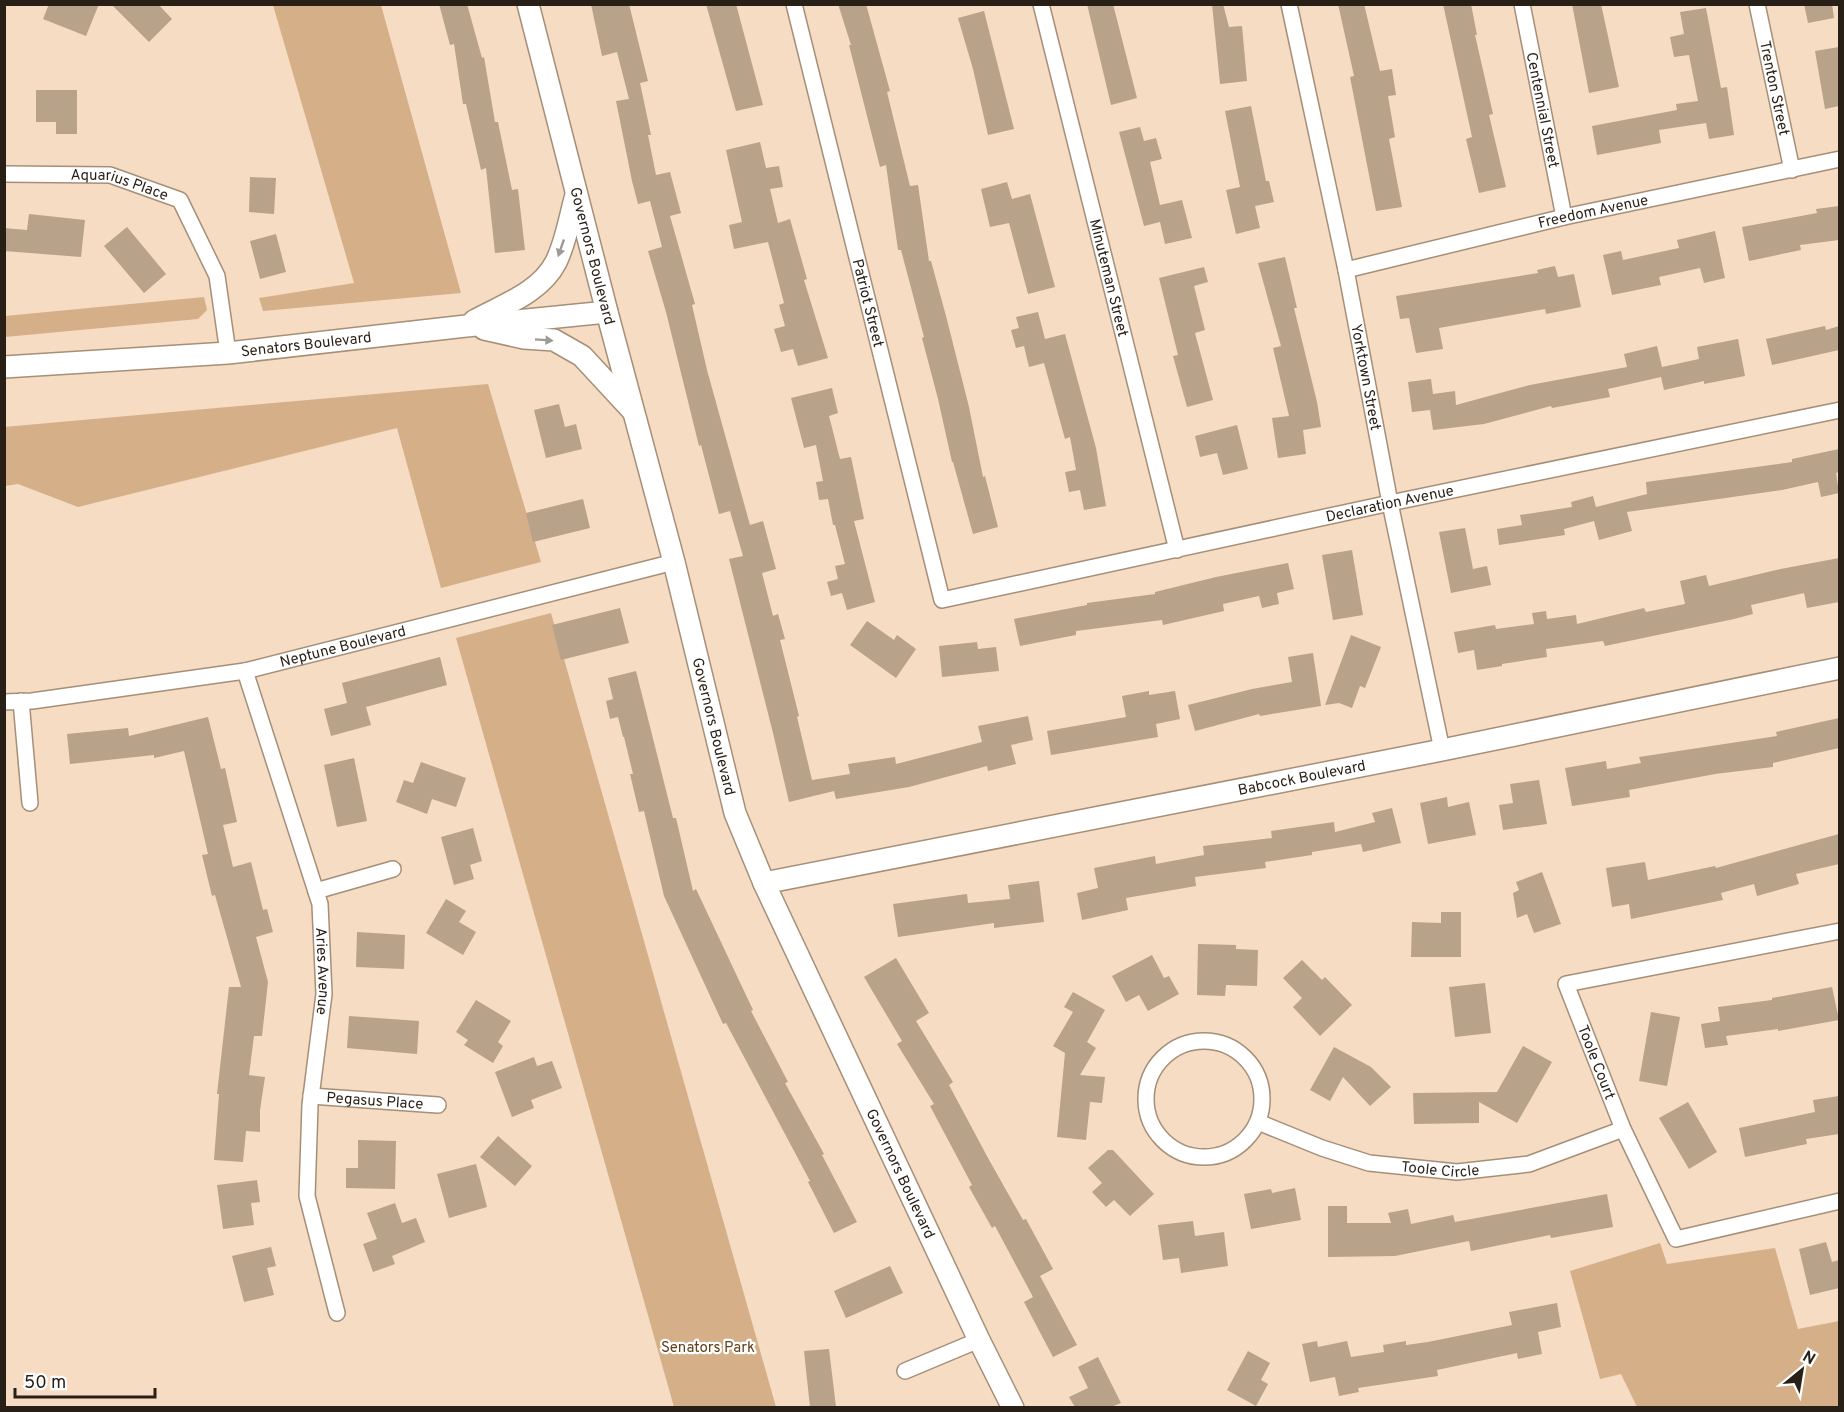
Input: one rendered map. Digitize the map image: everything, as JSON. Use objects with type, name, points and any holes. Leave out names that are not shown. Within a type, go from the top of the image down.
[{"type":"main road","name":"Governors Boulevard","points":[[528,4],[633,412],[675,562],[735,813],[764,883],[979,1340],[1013,1407]]},
{"type":"main road","points":[[466,326],[522,296],[541,281],[556,262],[576,191]]},
{"type":"main road","name":"Senators Boulevard","points":[[4,367],[228,353],[607,312]]},
{"type":"main road","points":[[466,326],[524,338],[554,340],[582,356],[633,412]]},
{"type":"main road","name":"Babcock Boulevard","points":[[764,883],[1442,750],[1839,668]]},
{"type":"street","name":"Patriot Street","points":[[794,4],[942,600]]},
{"type":"street","name":"Minuteman Street","points":[[1041,4],[1177,550]]},
{"type":"street","name":"Yorktown Street","points":[[1289,4],[1346,270],[1390,503],[1442,750]]},
{"type":"street","name":"Centennial Street","points":[[1522,4],[1564,216]]},
{"type":"street","name":"Trenton Street","points":[[1757,4],[1792,170]]},
{"type":"street","name":"Freedom Avenue","points":[[1346,270],[1564,216],[1839,159]]},
{"type":"street","name":"Aquarius Place","points":[[4,174],[110,175],[180,200],[217,276],[228,353]]},
{"type":"street","name":"Declaration Avenue","points":[[942,600],[1390,503],[1839,410]]},
{"type":"street","name":"Neptune Boulevard","points":[[4,702],[245,671],[675,562]]},
{"type":"street","name":"Aries Avenue","points":[[245,671],[320,904],[324,994],[311,1096],[307,1196],[337,1313]]},
{"type":"street","points":[[21,701],[30,803]]},
{"type":"street","points":[[316,891],[393,869]]},
{"type":"street","name":"Toole Court","points":[[1839,931],[1566,984],[1623,1129],[1676,1239],[1839,1201]]},
{"type":"street","points":[[1208,1040],[1226,1044],[1242,1054],[1254,1068],[1261,1085],[1263,1104],[1258,1122],[1247,1139],[1231,1151],[1212,1157],[1191,1156],[1165,1142],[1158,1135],[1148,1117],[1145,1096],[1149,1077],[1159,1061],[1173,1049],[1190,1042],[1208,1040]]},
{"type":"street","name":"Pegasus Place","points":[[311,1096],[438,1105]]},
{"type":"street","name":"Toole Circle","points":[[1258,1122],[1322,1148],[1369,1163],[1457,1172],[1529,1164],[1623,1129]]},
{"type":"street","points":[[905,1371],[979,1340]]},
{"type":"green space","points":[[273,5],[381,5],[461,293],[263,311],[259,298],[354,283]]},
{"type":"green space","points":[[204,297],[207,310],[198,319],[5,337],[5,316]]},
{"type":"green space","points":[[488,384],[541,562],[441,588],[397,428],[78,507],[18,484],[5,486],[4,427]]},
{"type":"green space","name":"Senators Park","points":[[551,613],[776,1407],[674,1407],[456,638]]},
{"type":"green space","points":[[1660,1243],[1667,1264],[1775,1248],[1798,1329],[1839,1321],[1839,1407],[1637,1407],[1621,1374],[1600,1379],[1570,1271]]},
{"type":"building","points":[[49,4],[99,4],[86,36],[43,19]]},
{"type":"building","points":[[111,4],[158,4],[172,19],[149,42]]},
{"type":"building","points":[[439,4],[467,4],[482,58],[484,57],[495,122],[498,122],[512,190],[518,189],[525,250],[495,253],[486,168],[481,170],[466,104],[463,104],[454,44],[450,45]]},
{"type":"building","points":[[591,4],[629,4],[648,81],[640,83],[651,135],[648,135],[656,175],[670,172],[681,213],[670,216],[695,304],[692,305],[707,370],[750,525],[763,521],[776,569],[762,573],[773,616],[778,614],[785,639],[780,640],[812,780],[850,774],[848,764],[895,757],[896,764],[982,742],[978,726],[1028,716],[1033,740],[1011,745],[1016,764],[988,771],[987,766],[909,787],[836,799],[834,791],[789,802],[729,559],[743,556],[730,511],[719,514],[701,445],[699,446],[666,312],[648,251],[662,247],[650,201],[638,204],[632,181],[616,101],[629,99],[617,52],[602,56]]},
{"type":"building","points":[[706,4],[736,4],[763,105],[736,111]]},
{"type":"building","points":[[838,4],[866,4],[890,91],[887,92],[910,186],[918,185],[929,261],[931,261],[946,316],[969,407],[983,477],[985,476],[998,527],[973,534],[952,462],[922,338],[924,337],[901,250],[898,250],[886,165],[880,167],[849,45],[851,45]]},
{"type":"building","points":[[1087,4],[1113,4],[1137,98],[1111,105]]},
{"type":"building","points":[[1212,4],[1223,4],[1229,27],[1242,26],[1247,81],[1220,84]]},
{"type":"building","points":[[1338,4],[1364,4],[1380,71],[1392,69],[1396,95],[1388,96],[1395,137],[1389,139],[1402,207],[1376,211],[1350,77],[1354,76]]},
{"type":"building","points":[[1443,4],[1471,4],[1477,35],[1475,35],[1493,114],[1489,115],[1506,187],[1479,193],[1466,139],[1472,137]]},
{"type":"building","points":[[1572,4],[1601,4],[1619,87],[1589,93]]},
{"type":"building","points":[[1804,4],[1832,4],[1834,18],[1808,23]]},
{"type":"building","points":[[1706,8],[1721,88],[1727,87],[1734,135],[1709,139],[1706,123],[1659,130],[1661,143],[1597,155],[1592,126],[1677,110],[1676,104],[1698,101],[1689,55],[1674,57],[1670,37],[1684,34],[1680,12]]},
{"type":"building","points":[[984,11],[1014,129],[988,135],[973,69],[958,18]]},
{"type":"building","points":[[1839,47],[1839,106],[1825,109],[1815,51]]},
{"type":"building","points":[[36,90],[77,90],[77,134],[56,134],[56,122],[36,122]]},
{"type":"building","points":[[1251,106],[1266,181],[1269,181],[1274,202],[1255,206],[1260,228],[1236,234],[1226,190],[1240,187],[1225,111]]},
{"type":"building","points":[[1140,127],[1144,141],[1156,138],[1162,159],[1150,162],[1160,205],[1182,200],[1192,238],[1165,244],[1160,222],[1144,226],[1119,132]]},
{"type":"building","points":[[760,142],[766,168],[779,166],[783,187],[770,189],[778,223],[790,219],[807,279],[804,280],[828,358],[798,366],[793,349],[781,352],[774,329],[785,326],[779,305],[784,303],[768,242],[734,249],[729,225],[742,222],[726,150]]},
{"type":"building","points":[[250,177],[276,178],[274,214],[249,212]]},
{"type":"building","points":[[1007,182],[1012,199],[1030,194],[1055,287],[1028,294],[1009,223],[990,227],[981,189]]},
{"type":"building","points":[[1839,206],[1839,240],[1800,245],[1801,250],[1749,261],[1742,227],[1817,213],[1816,209]]},
{"type":"building","points":[[29,214],[85,220],[81,257],[4,251],[4,228],[27,230]]},
{"type":"building","points":[[127,227],[166,274],[144,293],[104,246]]},
{"type":"building","points":[[1715,231],[1725,278],[1704,283],[1700,268],[1659,277],[1661,285],[1612,295],[1603,255],[1621,251],[1623,260],[1679,248],[1677,240]]},
{"type":"building","points":[[276,234],[286,272],[260,279],[250,241]]},
{"type":"building","points":[[1285,257],[1321,427],[1303,430],[1306,454],[1278,458],[1272,418],[1289,416],[1273,348],[1281,346],[1258,263]]},
{"type":"building","points":[[1555,266],[1558,277],[1574,274],[1581,307],[1546,314],[1545,309],[1439,328],[1443,349],[1416,353],[1409,318],[1400,319],[1396,296],[1538,273],[1537,270]]},
{"type":"building","points":[[1204,267],[1208,282],[1194,286],[1205,330],[1195,333],[1213,400],[1187,407],[1173,356],[1178,355],[1159,278]]},
{"type":"building","points":[[1038,312],[1045,339],[1065,334],[1096,448],[1106,506],[1084,510],[1080,490],[1069,492],[1065,472],[1076,470],[1070,437],[1065,439],[1044,363],[1029,367],[1024,346],[1016,348],[1011,330],[1019,328],[1016,317]]},
{"type":"building","points":[[1825,326],[1826,330],[1839,326],[1839,350],[1772,365],[1766,339]]},
{"type":"building","points":[[1738,339],[1745,376],[1704,384],[1704,381],[1664,390],[1661,377],[1608,389],[1610,397],[1552,408],[1551,406],[1484,424],[1433,430],[1430,410],[1412,412],[1408,382],[1431,379],[1433,394],[1455,391],[1456,405],[1530,385],[1627,367],[1624,354],[1657,346],[1662,367],[1699,359],[1697,347]]},
{"type":"building","points":[[832,388],[838,413],[829,416],[840,459],[851,457],[864,519],[854,521],[875,602],[847,610],[842,593],[831,596],[827,582],[838,579],[835,566],[845,564],[828,499],[819,500],[816,482],[823,481],[816,445],[804,448],[791,398]]},
{"type":"building","points":[[559,404],[565,427],[576,424],[582,449],[546,458],[534,410]]},
{"type":"building","points":[[1237,425],[1248,469],[1223,475],[1217,453],[1200,457],[1195,436]]},
{"type":"building","points":[[1839,449],[1839,472],[1836,473],[1839,493],[1821,497],[1818,482],[1782,490],[1627,512],[1632,531],[1599,540],[1594,521],[1564,529],[1565,535],[1499,545],[1497,529],[1522,525],[1520,515],[1572,507],[1571,502],[1593,496],[1596,507],[1647,494],[1646,482],[1792,462],[1792,459]]},
{"type":"building","points":[[583,499],[590,528],[533,542],[526,513]]},
{"type":"building","points":[[1465,528],[1473,569],[1487,566],[1491,585],[1451,593],[1439,532]]},
{"type":"building","points":[[1352,550],[1363,615],[1333,620],[1322,555]]},
{"type":"building","points":[[1839,558],[1839,602],[1807,608],[1804,593],[1751,605],[1753,614],[1734,619],[1605,646],[1603,641],[1546,649],[1547,657],[1477,670],[1474,650],[1458,653],[1454,632],[1495,625],[1496,629],[1534,624],[1532,613],[1546,611],[1547,619],[1576,615],[1577,624],[1644,608],[1646,612],[1685,604],[1680,581],[1706,575],[1709,586]]},
{"type":"building","points":[[1288,563],[1294,589],[1277,593],[1279,604],[1262,608],[1259,596],[1223,604],[1224,611],[1163,625],[1162,620],[1076,631],[1076,635],[1020,646],[1014,619],[1087,605],[1087,603],[1155,594],[1155,592],[1216,577]]},
{"type":"building","points":[[620,608],[629,643],[561,660],[552,625]]},
{"type":"building","points":[[867,621],[894,640],[897,635],[916,649],[896,678],[850,645]]},
{"type":"building","points":[[1351,635],[1381,647],[1365,688],[1360,686],[1352,708],[1339,703],[1325,705]]},
{"type":"building","points":[[977,642],[978,649],[996,647],[999,671],[942,677],[939,646]]},
{"type":"building","points":[[1313,653],[1321,706],[1260,716],[1259,714],[1195,731],[1188,705],[1252,689],[1292,682],[1288,657]]},
{"type":"building","points":[[440,657],[447,685],[366,707],[371,725],[331,736],[324,709],[347,703],[342,683]]},
{"type":"building","points":[[636,671],[673,818],[676,818],[693,891],[696,889],[753,1010],[751,1011],[788,1082],[785,1083],[824,1154],[822,1155],[857,1222],[834,1233],[808,1182],[810,1181],[726,1023],[723,1024],[664,896],[644,811],[639,812],[624,737],[618,717],[610,719],[606,701],[613,699],[608,678]]},
{"type":"building","points":[[1149,691],[1149,695],[1175,691],[1180,719],[1156,724],[1158,737],[1051,755],[1047,731],[1126,717],[1122,696]]},
{"type":"building","points":[[208,717],[221,769],[225,768],[237,822],[223,825],[233,867],[251,862],[263,910],[267,909],[273,932],[256,937],[268,982],[262,1036],[254,1036],[249,1075],[265,1077],[260,1110],[260,1132],[246,1131],[243,1162],[214,1160],[219,1094],[217,1094],[229,987],[241,987],[215,895],[212,896],[202,855],[208,854],[184,751],[154,758],[154,755],[70,764],[67,734],[128,728],[129,736]]},
{"type":"building","points":[[1839,718],[1839,748],[1773,763],[1773,767],[1715,774],[1629,790],[1630,797],[1572,806],[1565,768],[1606,761],[1607,769],[1641,763],[1639,757],[1777,736],[1776,732]]},
{"type":"building","points":[[354,758],[367,821],[337,827],[324,765]]},
{"type":"building","points":[[421,762],[466,778],[456,807],[432,799],[427,814],[396,802],[404,780],[413,783]]},
{"type":"building","points":[[1539,780],[1547,824],[1503,830],[1499,805],[1513,803],[1510,784]]},
{"type":"building","points":[[1447,797],[1448,807],[1469,802],[1476,835],[1428,844],[1420,803]]},
{"type":"building","points":[[1392,808],[1401,843],[1363,852],[1361,844],[1312,852],[1312,855],[1265,862],[1266,868],[1195,877],[1196,886],[1126,898],[1128,910],[1082,920],[1077,893],[1098,888],[1094,868],[1155,856],[1156,864],[1204,855],[1203,846],[1272,838],[1271,831],[1334,822],[1335,832],[1375,822],[1372,813]]},
{"type":"building","points":[[473,828],[482,861],[470,865],[474,879],[454,885],[441,837]]},
{"type":"building","points":[[1839,834],[1839,864],[1796,874],[1799,884],[1757,896],[1754,884],[1721,893],[1723,900],[1631,919],[1629,904],[1612,907],[1606,868],[1645,862],[1648,880],[1715,866],[1716,868]]},
{"type":"building","points":[[1542,872],[1561,924],[1534,933],[1527,914],[1517,918],[1513,893],[1519,890],[1516,882]]},
{"type":"building","points":[[1039,881],[1044,922],[994,928],[994,923],[898,937],[893,904],[967,894],[968,903],[1010,899],[1008,885]]},
{"type":"building","points":[[446,899],[466,911],[459,922],[476,932],[463,955],[426,933]]},
{"type":"building","points":[[1441,912],[1461,912],[1461,957],[1411,957],[1412,922],[1441,923]]},
{"type":"building","points":[[357,932],[405,935],[404,969],[356,967]]},
{"type":"building","points":[[1198,944],[1236,945],[1236,949],[1258,950],[1257,986],[1226,985],[1225,996],[1197,995]]},
{"type":"building","points":[[1152,955],[1164,978],[1169,976],[1179,994],[1148,1011],[1139,995],[1126,1002],[1112,976]]},
{"type":"building","points":[[896,958],[929,1013],[916,1021],[953,1082],[949,1085],[988,1158],[1023,1220],[1026,1219],[1053,1269],[1040,1276],[1077,1345],[1053,1357],[1024,1302],[1033,1297],[995,1226],[992,1228],[969,1187],[972,1185],[930,1106],[934,1104],[897,1044],[902,1041],[864,977]]},
{"type":"building","points":[[1302,960],[1322,980],[1325,977],[1352,1005],[1320,1036],[1293,1007],[1302,998],[1283,978]]},
{"type":"building","points":[[1485,983],[1491,1033],[1455,1037],[1449,987]]},
{"type":"building","points":[[1832,987],[1839,1020],[1778,1031],[1778,1029],[1726,1036],[1728,1045],[1705,1048],[1701,1024],[1720,1021],[1718,1007],[1772,1000],[1772,998]]},
{"type":"building","points":[[1073,992],[1105,1010],[1087,1042],[1096,1048],[1080,1075],[1105,1077],[1102,1103],[1090,1102],[1086,1140],[1057,1137],[1065,1053],[1053,1046],[1073,1012],[1064,1007]]},
{"type":"building","points":[[476,1000],[511,1021],[498,1042],[503,1046],[493,1063],[464,1045],[468,1040],[456,1032]]},
{"type":"building","points":[[1651,1012],[1680,1017],[1667,1086],[1639,1081]]},
{"type":"building","points":[[349,1016],[419,1021],[417,1054],[347,1048]]},
{"type":"building","points":[[1523,1046],[1552,1062],[1517,1123],[1479,1102],[1479,1123],[1414,1124],[1413,1093],[1497,1092]]},
{"type":"building","points":[[1334,1047],[1371,1067],[1391,1087],[1370,1106],[1343,1077],[1330,1101],[1310,1090]]},
{"type":"building","points":[[534,1057],[537,1066],[552,1061],[562,1088],[531,1100],[534,1108],[512,1117],[495,1072]]},
{"type":"building","points":[[1839,1096],[1839,1134],[1806,1139],[1807,1144],[1745,1157],[1739,1128],[1815,1112],[1813,1100]]},
{"type":"building","points":[[1688,1102],[1717,1152],[1689,1169],[1659,1118]]},
{"type":"building","points":[[498,1136],[532,1166],[515,1186],[480,1157]]},
{"type":"building","points":[[358,1140],[396,1141],[395,1189],[346,1188],[346,1168],[358,1168]]},
{"type":"building","points":[[1108,1150],[1113,1150],[1154,1194],[1130,1216],[1114,1200],[1106,1207],[1092,1192],[1102,1183],[1088,1168]]},
{"type":"building","points":[[476,1164],[487,1207],[449,1218],[437,1174]]},
{"type":"building","points":[[257,1180],[260,1202],[251,1203],[254,1225],[223,1229],[217,1185]]},
{"type":"building","points":[[1295,1188],[1301,1220],[1251,1229],[1244,1194],[1271,1189],[1272,1193]]},
{"type":"building","points":[[1607,1194],[1613,1227],[1551,1238],[1550,1235],[1471,1251],[1469,1241],[1395,1256],[1328,1257],[1328,1206],[1347,1206],[1347,1223],[1391,1223],[1388,1213],[1408,1209],[1411,1224],[1453,1215],[1455,1222]]},
{"type":"building","points":[[395,1203],[402,1223],[416,1218],[425,1242],[392,1256],[395,1264],[373,1272],[363,1244],[377,1239],[367,1213]]},
{"type":"building","points":[[1193,1221],[1195,1236],[1224,1232],[1228,1266],[1181,1273],[1179,1258],[1163,1260],[1158,1225]]},
{"type":"building","points":[[1826,1242],[1832,1262],[1839,1260],[1839,1288],[1810,1295],[1799,1249]]},
{"type":"building","points":[[271,1247],[276,1266],[267,1268],[274,1295],[244,1302],[232,1256]]},
{"type":"building","points":[[890,1266],[903,1293],[846,1318],[834,1291]]},
{"type":"building","points":[[1557,1303],[1561,1327],[1538,1332],[1542,1354],[1518,1359],[1517,1353],[1437,1370],[1438,1376],[1358,1388],[1359,1392],[1339,1396],[1335,1377],[1310,1382],[1302,1344],[1317,1341],[1318,1347],[1347,1341],[1351,1357],[1384,1352],[1383,1345],[1406,1341],[1406,1345],[1428,1342],[1512,1325],[1509,1312]]},
{"type":"building","points":[[829,1349],[836,1407],[810,1407],[804,1351]]},
{"type":"building","points":[[1248,1351],[1270,1363],[1261,1380],[1268,1384],[1256,1406],[1227,1390]]},
{"type":"building","points":[[1098,1357],[1121,1403],[1111,1407],[1075,1407],[1069,1397],[1088,1388],[1078,1367]]}]
